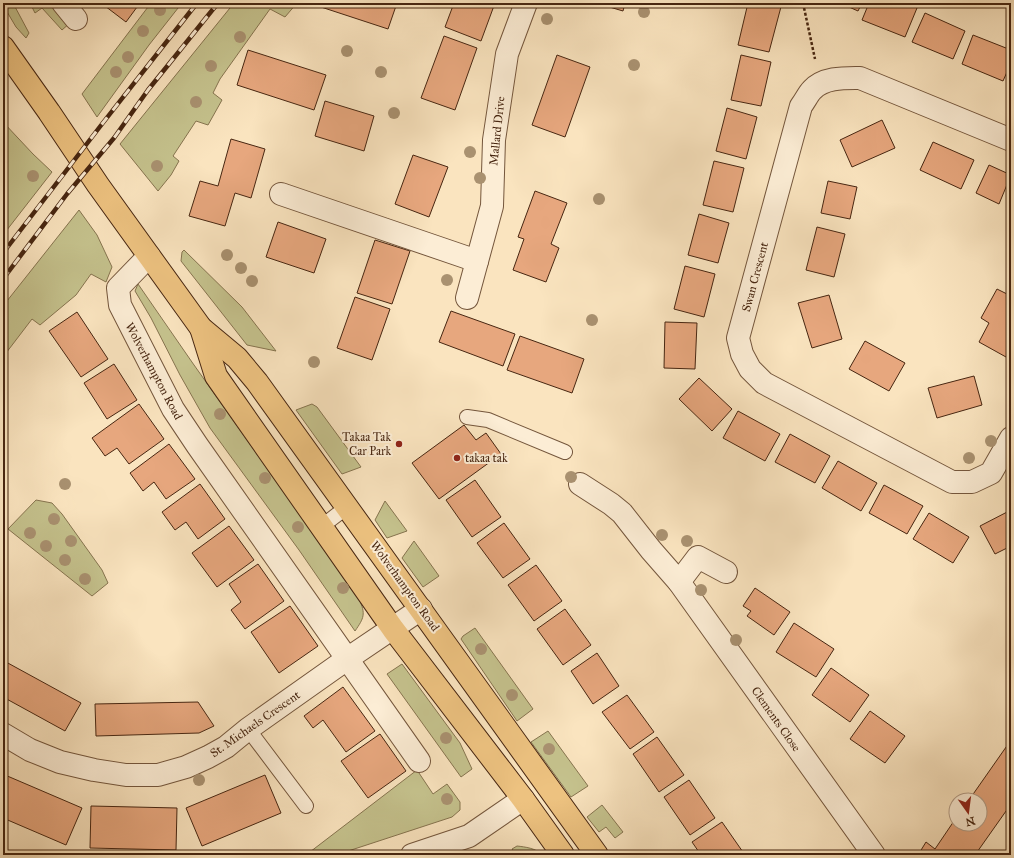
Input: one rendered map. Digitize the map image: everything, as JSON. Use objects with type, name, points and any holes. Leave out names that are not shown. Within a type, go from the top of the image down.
[{"type":"highway","name":"Wolverhampton Road","points":[[3,47],[201,328],[237,358],[261,388],[597,855]]},
{"type":"highway","name":"Wolverhampton Road","points":[[201,328],[216,376],[394,629],[523,799],[563,855]]},
{"type":"street","name":"Mallard Drive","points":[[467,298],[492,206],[494,140],[508,54],[526,3]]},
{"type":"street","name":"Swan Crescent","points":[[1011,140],[860,78],[840,78],[820,84],[812,90],[801,106],[738,338],[742,354],[750,369],[764,383],[952,482],[972,482],[991,473],[1011,438]]},
{"type":"street","points":[[282,194],[477,261]]},
{"type":"street","name":"Wolverhampton Road","points":[[149,256],[118,288],[120,305],[173,409],[196,445],[419,761]]},
{"type":"street","name":"Clements Close","points":[[580,484],[612,504],[622,513],[651,550],[679,582],[874,855]]},
{"type":"street","points":[[679,582],[698,557],[726,572]]},
{"type":"street","name":"St. Michaels Crescent","points":[[3,734],[30,750],[60,762],[94,770],[126,775],[158,775],[186,768],[226,747],[248,729],[421,609]]},
{"type":"street","points":[[412,855],[468,836],[523,799]]},
{"type":"lane","points":[[467,417],[488,420],[565,452]]},
{"type":"lane","points":[[322,527],[347,507]]},
{"type":"lane","points":[[248,729],[306,806]]},
{"type":"path","points":[[804,3],[820,84]]},
{"type":"shaded area","points":[[3,3],[13,3],[29,33],[26,38],[16,27]]},
{"type":"shaded area","points":[[30,3],[56,3],[71,22],[62,30],[42,8],[35,13]]},
{"type":"shaded area","points":[[151,3],[182,3],[149,45],[97,117],[82,94]]},
{"type":"shaded area","points":[[234,3],[297,3],[285,17],[270,9],[220,79],[213,93],[222,100],[208,125],[196,121],[173,156],[179,161],[171,175],[158,191],[120,144]]},
{"type":"shaded area","points":[[3,122],[52,172],[3,235]]},
{"type":"shaded area","points":[[79,210],[97,235],[112,267],[106,282],[91,274],[76,295],[40,325],[32,319],[3,357],[3,306]]},
{"type":"shaded area","points":[[184,250],[242,307],[276,351],[247,345],[181,261],[182,252]]},
{"type":"shaded area","points":[[138,284],[359,599],[363,608],[363,616],[355,631],[299,550],[210,428],[135,291]]},
{"type":"shaded area","points":[[312,404],[317,407],[361,467],[342,474],[296,410]]},
{"type":"shaded area","points":[[36,500],[52,503],[62,514],[102,570],[108,583],[92,596],[8,529]]},
{"type":"shaded area","points":[[385,501],[407,531],[387,538],[375,520]]},
{"type":"shaded area","points":[[414,541],[439,576],[423,587],[402,558]]},
{"type":"shaded area","points":[[475,628],[533,709],[517,721],[461,639]]},
{"type":"shaded area","points":[[402,664],[460,743],[472,769],[461,777],[387,674]]},
{"type":"shaded area","points":[[548,731],[588,786],[571,797],[531,742]]},
{"type":"shaded area","points":[[417,770],[433,794],[447,784],[460,802],[460,810],[452,817],[336,855],[306,855]]},
{"type":"shaded area","points":[[602,805],[623,832],[615,838],[606,827],[599,832],[587,817]]},
{"type":"shaded area","points":[[517,846],[534,849],[542,855],[516,855],[512,849]]},
{"type":"building","points":[[101,3],[140,3],[126,22]]},
{"type":"building","points":[[323,3],[397,3],[388,29],[321,7]]},
{"type":"building","points":[[454,3],[495,3],[481,41],[445,27]]},
{"type":"building","points":[[596,3],[625,3],[623,11]]},
{"type":"building","points":[[748,3],[782,3],[769,52],[738,45]]},
{"type":"building","points":[[840,3],[862,3],[858,11]]},
{"type":"building","points":[[869,3],[904,3],[917,8],[905,37],[862,20]]},
{"type":"building","points":[[925,13],[965,31],[953,59],[912,42]]},
{"type":"building","points":[[973,35],[1011,50],[1011,63],[1003,81],[962,64]]},
{"type":"building","points":[[444,36],[477,48],[455,110],[421,98]]},
{"type":"building","points":[[248,50],[326,75],[314,110],[237,85]]},
{"type":"building","points":[[557,55],[590,67],[565,137],[532,125]]},
{"type":"building","points":[[741,55],[771,62],[761,106],[731,100]]},
{"type":"building","points":[[325,101],[374,116],[364,151],[315,136]]},
{"type":"building","points":[[727,108],[757,117],[746,159],[716,151]]},
{"type":"building","points":[[882,120],[895,148],[852,167],[840,140]]},
{"type":"building","points":[[231,139],[265,149],[251,198],[235,193],[225,226],[189,216],[200,181],[218,186]]},
{"type":"building","points":[[933,142],[974,160],[961,189],[920,170]]},
{"type":"building","points":[[413,155],[448,167],[429,217],[395,204]]},
{"type":"building","points":[[714,161],[744,168],[733,212],[703,205]]},
{"type":"building","points":[[989,165],[1011,175],[999,204],[976,193]]},
{"type":"building","points":[[828,181],[857,187],[850,219],[821,213]]},
{"type":"building","points":[[535,191],[567,203],[551,244],[559,248],[546,282],[513,270],[524,239],[518,237]]},
{"type":"building","points":[[699,214],[729,223],[718,263],[688,255]]},
{"type":"building","points":[[278,222],[326,239],[314,273],[266,257]]},
{"type":"building","points":[[817,227],[845,234],[834,277],[806,270]]},
{"type":"building","points":[[375,240],[410,251],[392,304],[357,293]]},
{"type":"building","points":[[685,266],[715,274],[704,317],[674,309]]},
{"type":"building","points":[[997,289],[1011,296],[1011,348],[1006,357],[979,342],[989,323],[981,318]]},
{"type":"building","points":[[829,295],[842,339],[812,348],[798,303]]},
{"type":"building","points":[[355,297],[390,309],[372,360],[337,348]]},
{"type":"building","points":[[451,311],[515,334],[503,366],[439,342]]},
{"type":"building","points":[[77,312],[108,359],[81,377],[49,331]]},
{"type":"building","points":[[665,322],[697,323],[695,369],[664,368]]},
{"type":"building","points":[[520,336],[584,359],[572,393],[507,370]]},
{"type":"building","points":[[865,341],[905,363],[889,391],[849,369]]},
{"type":"building","points":[[114,364],[137,400],[107,419],[84,383]]},
{"type":"building","points":[[974,376],[982,405],[937,418],[928,388]]},
{"type":"building","points":[[699,378],[732,409],[712,431],[679,399]]},
{"type":"building","points":[[139,404],[164,439],[129,464],[117,448],[105,456],[92,438]]},
{"type":"building","points":[[738,411],[780,434],[765,461],[723,438]]},
{"type":"building","name":"takaa tak","points":[[464,425],[476,440],[486,433],[501,454],[439,499],[412,463]]},
{"type":"building","points":[[790,434],[830,456],[815,483],[775,462]]},
{"type":"building","points":[[169,444],[195,479],[166,499],[154,482],[143,491],[130,473]]},
{"type":"building","points":[[838,461],[877,483],[861,511],[822,488]]},
{"type":"building","points":[[475,480],[501,517],[472,537],[446,500]]},
{"type":"building","points":[[200,484],[225,519],[198,539],[186,522],[175,530],[162,512]]},
{"type":"building","points":[[884,485],[923,506],[907,534],[869,513]]},
{"type":"building","points":[[1011,510],[1011,546],[995,554],[980,526]]},
{"type":"building","points":[[929,513],[969,537],[953,563],[913,539]]},
{"type":"building","points":[[504,523],[530,559],[503,578],[477,543]]},
{"type":"building","points":[[229,526],[254,560],[217,587],[192,553]]},
{"type":"building","points":[[258,564],[284,601],[245,629],[231,610],[241,602],[229,584]]},
{"type":"building","points":[[536,565],[562,601],[534,621],[508,585]]},
{"type":"building","points":[[755,588],[790,612],[774,635],[747,616],[751,611],[743,606]]},
{"type":"building","points":[[290,606],[318,646],[279,673],[251,632]]},
{"type":"building","points":[[565,609],[591,645],[563,665],[537,629]]},
{"type":"building","points":[[794,623],[834,649],[816,677],[776,652]]},
{"type":"building","points":[[597,653],[619,686],[593,704],[571,671]]},
{"type":"building","points":[[6,662],[81,703],[65,731],[3,697],[3,667]]},
{"type":"building","points":[[831,668],[869,695],[850,722],[812,695]]},
{"type":"building","points":[[343,687],[375,731],[346,752],[323,720],[313,728],[304,716]]},
{"type":"building","points":[[627,695],[654,732],[630,749],[602,712]]},
{"type":"building","points":[[198,702],[214,726],[199,733],[96,736],[95,704]]},
{"type":"building","points":[[870,711],[905,736],[885,763],[850,739]]},
{"type":"building","points":[[380,734],[406,771],[368,798],[341,761]]},
{"type":"building","points":[[657,737],[684,775],[659,792],[633,754]]},
{"type":"building","points":[[1011,740],[1011,804],[975,855],[918,855],[926,842],[935,849],[948,830],[948,832],[988,832],[988,792],[975,792]]},
{"type":"building","points":[[5,775],[82,808],[66,845],[3,818],[3,780]]},
{"type":"building","points":[[265,775],[281,813],[202,846],[186,808]]},
{"type":"building","points":[[689,780],[715,818],[690,835],[664,797]]},
{"type":"building","points":[[91,806],[177,808],[176,850],[90,848]]},
{"type":"building","points":[[722,822],[745,855],[701,855],[692,842]]},
{"type":"railway","points":[[3,253],[197,3]]},
{"type":"railway","points":[[3,279],[67,194],[114,138],[148,90],[218,3]]},
{"type":"place","name":"Takaa Tak Car Park","points":[[399,444]]},
{"type":"place","name":"takaa tak","points":[[457,458]]}]
